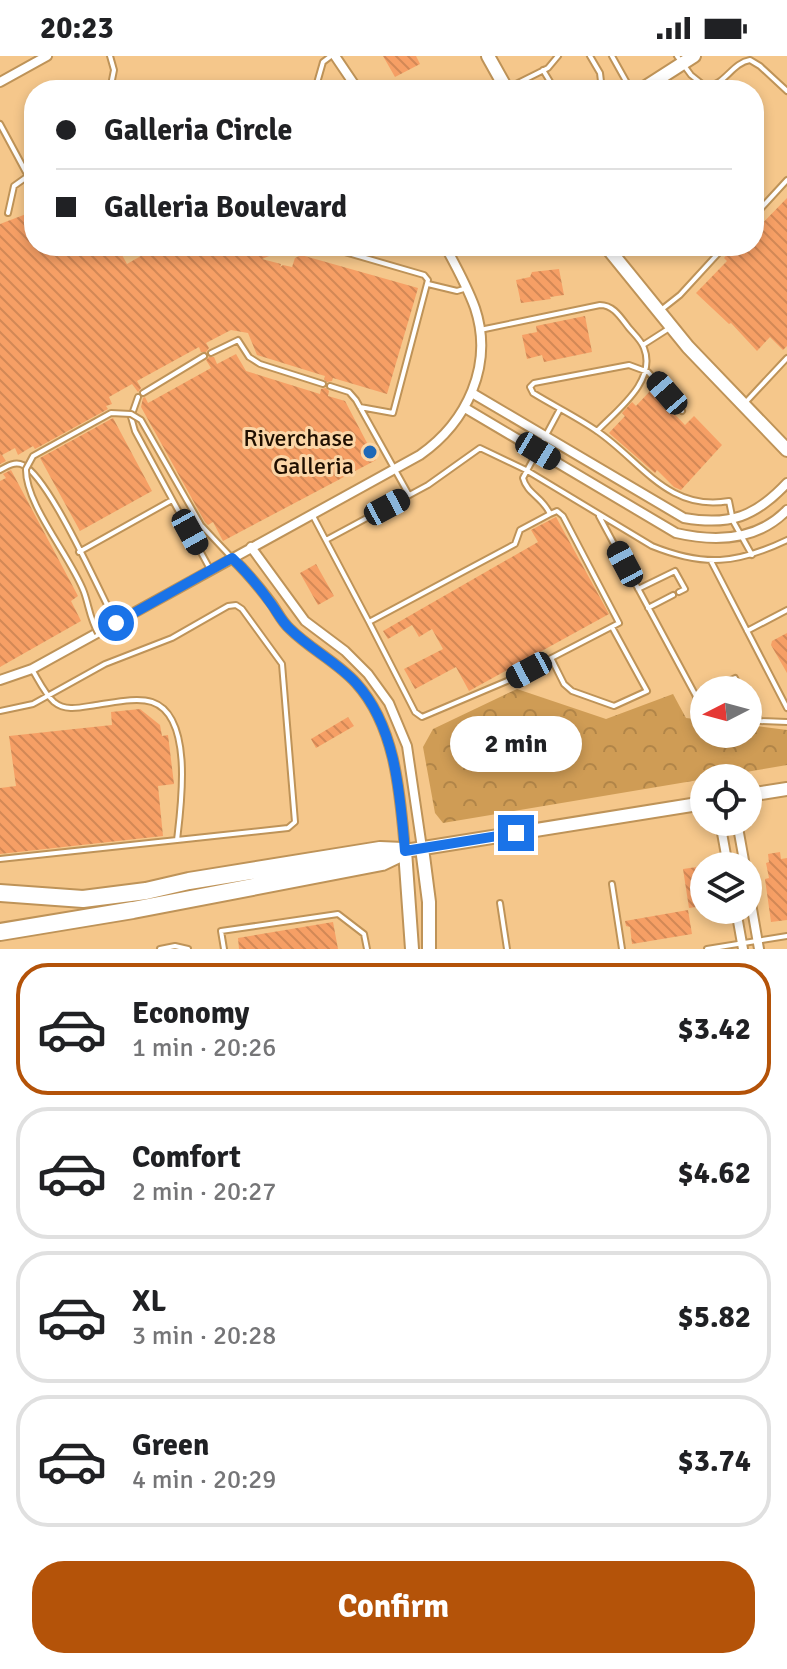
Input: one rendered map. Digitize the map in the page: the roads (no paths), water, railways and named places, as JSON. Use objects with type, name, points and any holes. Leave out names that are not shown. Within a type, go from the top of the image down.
[{"type":"highway","points":[[0,893],[83,899],[380,850],[405,851]]},
{"type":"highway","points":[[0,932],[382,862],[405,851]]},
{"type":"main road","points":[[488,56],[501,80]]},
{"type":"main road","points":[[654,80],[679,60],[694,56]]},
{"type":"main road","points":[[614,256],[671,327],[787,450]]},
{"type":"main road","points":[[762,793],[787,789]]},
{"type":"main road","points":[[412,949],[405,851],[690,805]]},
{"type":"main road","points":[[422,848],[429,902],[429,949]]},
{"type":"street","points":[[0,82],[47,56]]},
{"type":"street","points":[[333,56],[351,80]]},
{"type":"street","points":[[0,680],[32,669],[98,633],[420,455],[440,440],[465,408],[480,358],[480,330],[467,288],[450,256]]},
{"type":"street","points":[[472,393],[684,518],[710,523],[733,521],[774,497],[787,483]]},
{"type":"street","points":[[465,408],[676,533],[702,539],[742,535],[762,529],[787,510]]},
{"type":"street","points":[[251,547],[305,621],[345,651],[368,674],[389,703],[407,746],[422,848]]},
{"type":"street","points":[[232,558],[288,628],[355,681],[370,700],[384,728],[392,757],[405,851]]},
{"type":"street","points":[[739,924],[743,946]]},
{"type":"street","points":[[754,924],[758,945]]},
{"type":"lane","points":[[110,56],[114,70],[112,80]]},
{"type":"lane","points":[[318,80],[323,62],[333,56]]},
{"type":"lane","points":[[525,80],[543,70],[558,56]]},
{"type":"lane","points":[[590,56],[601,80]]},
{"type":"lane","points":[[612,56],[625,80]]},
{"type":"lane","points":[[679,60],[695,80]]},
{"type":"lane","points":[[723,80],[741,62],[750,60],[787,91]]},
{"type":"lane","points":[[543,70],[549,80]]},
{"type":"lane","points":[[0,124],[24,169]]},
{"type":"lane","points":[[8,213],[14,186],[24,179]]},
{"type":"lane","points":[[764,205],[787,180]]},
{"type":"lane","points":[[358,256],[424,275],[428,284],[393,413],[360,407]]},
{"type":"lane","points":[[659,312],[680,295],[716,256]]},
{"type":"lane","points":[[428,284],[457,291],[467,288]]},
{"type":"lane","points":[[480,330],[606,305],[615,311],[643,345],[644,370],[639,386],[597,431]]},
{"type":"lane","points":[[643,345],[671,327]]},
{"type":"lane","points":[[211,353],[238,340],[249,357],[260,364],[323,384]]},
{"type":"lane","points":[[204,356],[141,395],[135,402],[131,417],[135,431],[211,570]]},
{"type":"lane","points":[[743,405],[787,358]]},
{"type":"lane","points":[[682,411],[644,370],[629,365],[531,385],[533,393],[597,431],[627,454],[648,476],[684,499],[703,504],[729,501],[733,521],[752,555]]},
{"type":"lane","points":[[330,386],[349,392],[360,407],[409,495]]},
{"type":"lane","points":[[550,514],[545,503],[525,487],[523,478],[560,409]]},
{"type":"lane","points":[[98,633],[90,621],[84,592],[30,491],[26,469],[33,456],[111,413],[131,414],[141,420],[201,525],[232,558]]},
{"type":"lane","points":[[326,540],[448,473],[480,448],[526,470],[662,550],[690,559],[727,561],[752,555],[787,540]]},
{"type":"lane","points":[[0,470],[14,463],[22,464],[36,474],[116,623]]},
{"type":"lane","points":[[79,552],[172,500]]},
{"type":"lane","points":[[312,514],[415,712],[422,717],[507,681],[619,623],[563,516],[557,511],[520,530],[515,544],[369,622]]},
{"type":"lane","points":[[598,514],[690,687]]},
{"type":"lane","points":[[711,561],[787,708]]},
{"type":"lane","points":[[638,589],[675,571],[685,589],[679,592]]},
{"type":"lane","points":[[648,608],[673,595]]},
{"type":"lane","points":[[0,711],[33,704],[105,664],[172,638],[228,606],[236,605],[282,664],[295,822],[288,828],[0,859]]},
{"type":"lane","points":[[747,631],[787,610]]},
{"type":"lane","points":[[551,658],[564,684],[572,691],[614,706],[622,704],[647,691],[612,627]]},
{"type":"lane","points":[[32,669],[55,703],[70,709],[117,702],[151,702],[171,718],[176,725],[182,777],[177,840]]},
{"type":"lane","points":[[762,721],[787,722]]},
{"type":"lane","points":[[612,884],[622,949]]},
{"type":"lane","points":[[500,903],[507,949]]},
{"type":"lane","points":[[224,949],[221,931],[338,914],[364,934],[367,949]]},
{"type":"lane","points":[[707,949],[758,945],[787,936]]},
{"type":"lane","points":[[160,949],[175,946],[188,949]]},
{"type":"place","name":"Riverchase Galleria","points":[[370,452]]}]
